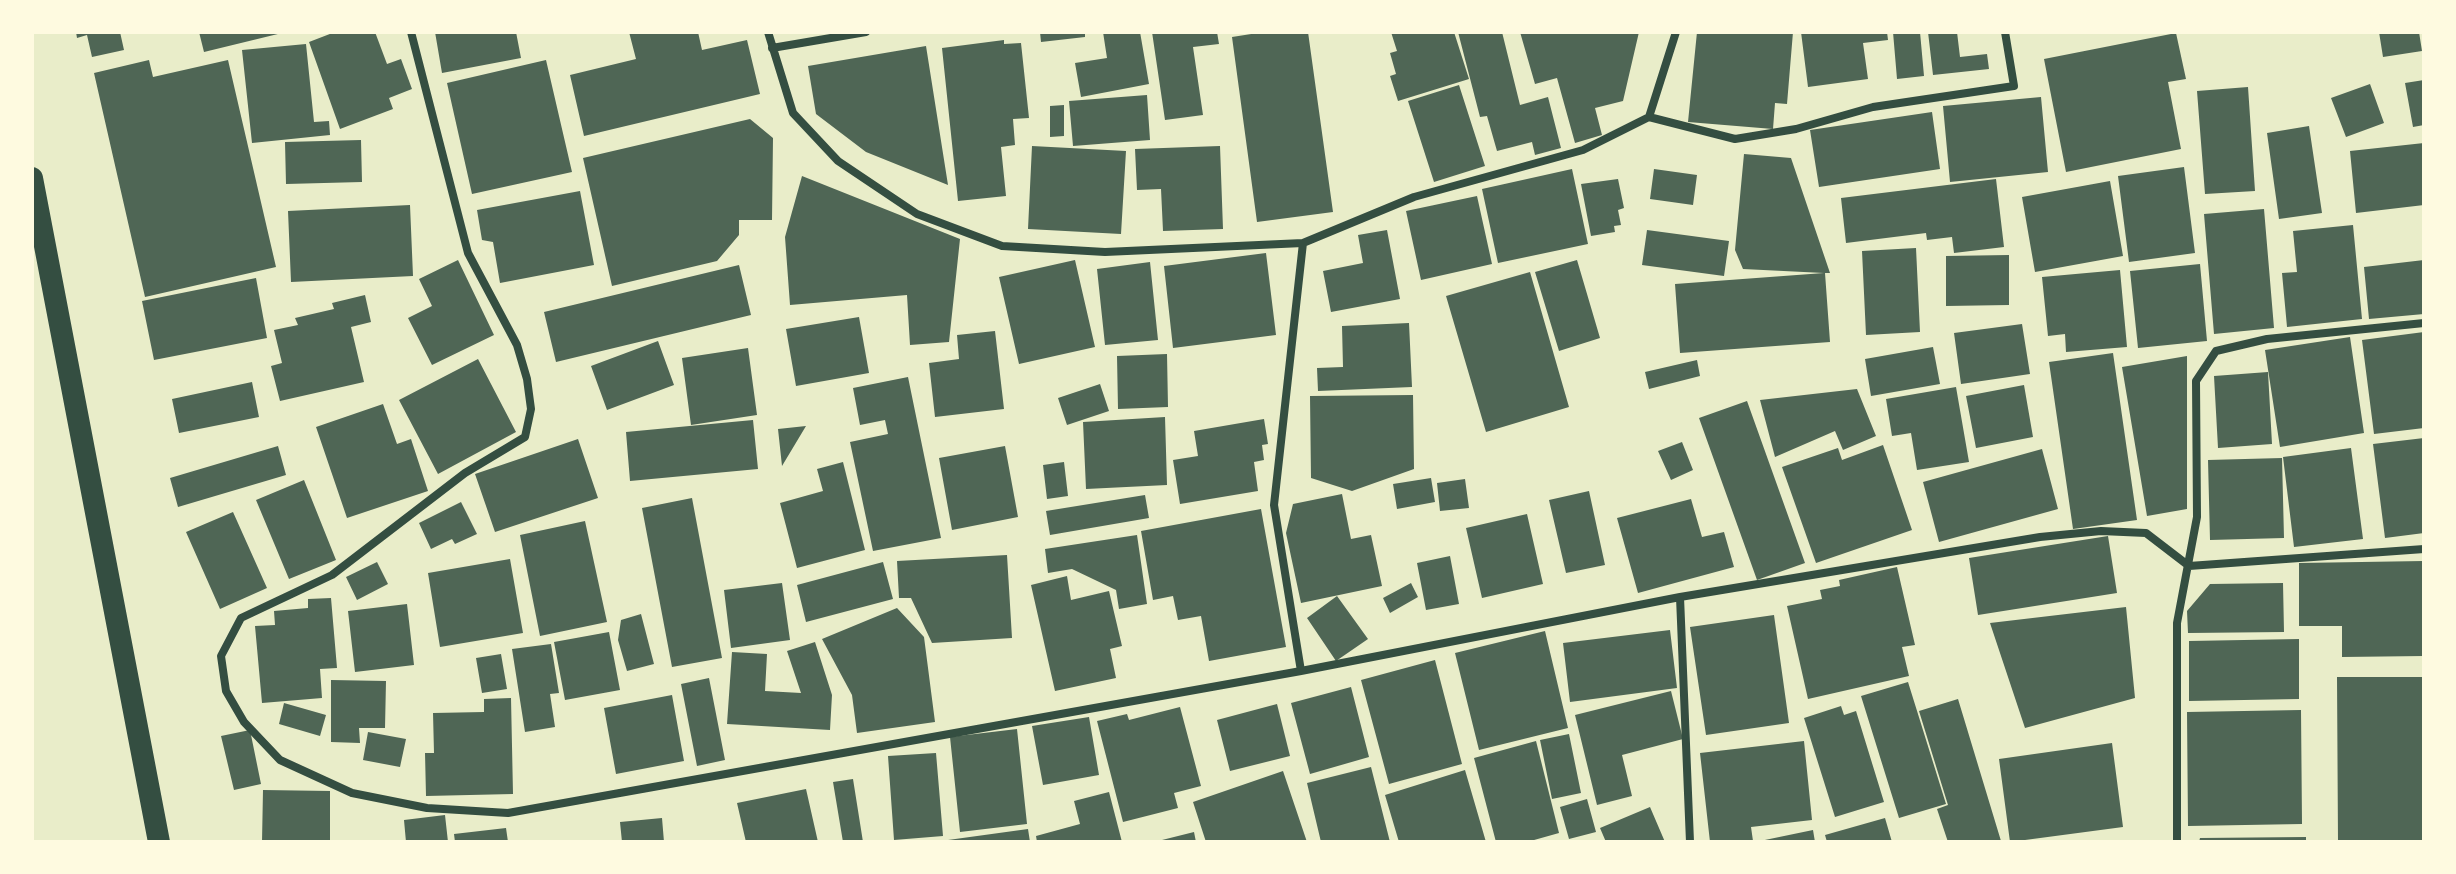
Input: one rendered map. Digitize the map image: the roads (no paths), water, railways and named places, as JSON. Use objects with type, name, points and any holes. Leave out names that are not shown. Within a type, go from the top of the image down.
[{"type":"highway","points":[[32,178],[159,842]]},
{"type":"street","points":[[411,32],[468,253],[517,345],[527,379],[531,409],[525,437],[465,473],[332,575],[241,618],[221,656],[226,691],[244,722],[280,760],[352,793],[427,808],[508,813],[1301,671],[1680,597],[2040,537],[2101,531],[2146,533],[2189,566],[2424,549]]},
{"type":"street","points":[[768,32],[793,113],[838,161],[917,214],[1002,246],[1105,252],[1303,243],[1414,197],[1583,150],[1649,117],[1735,139],[1796,129],[1873,107],[2014,86],[2005,32]]},
{"type":"street","points":[[772,48],[866,32]]},
{"type":"street","points":[[1649,117],[1676,32]]},
{"type":"street","points":[[1301,671],[1274,505],[1303,243]]},
{"type":"street","points":[[2177,842],[2177,623],[2197,517],[2196,381],[2216,351],[2267,339],[2424,323]]},
{"type":"street","points":[[1680,597],[1690,842]]}]
